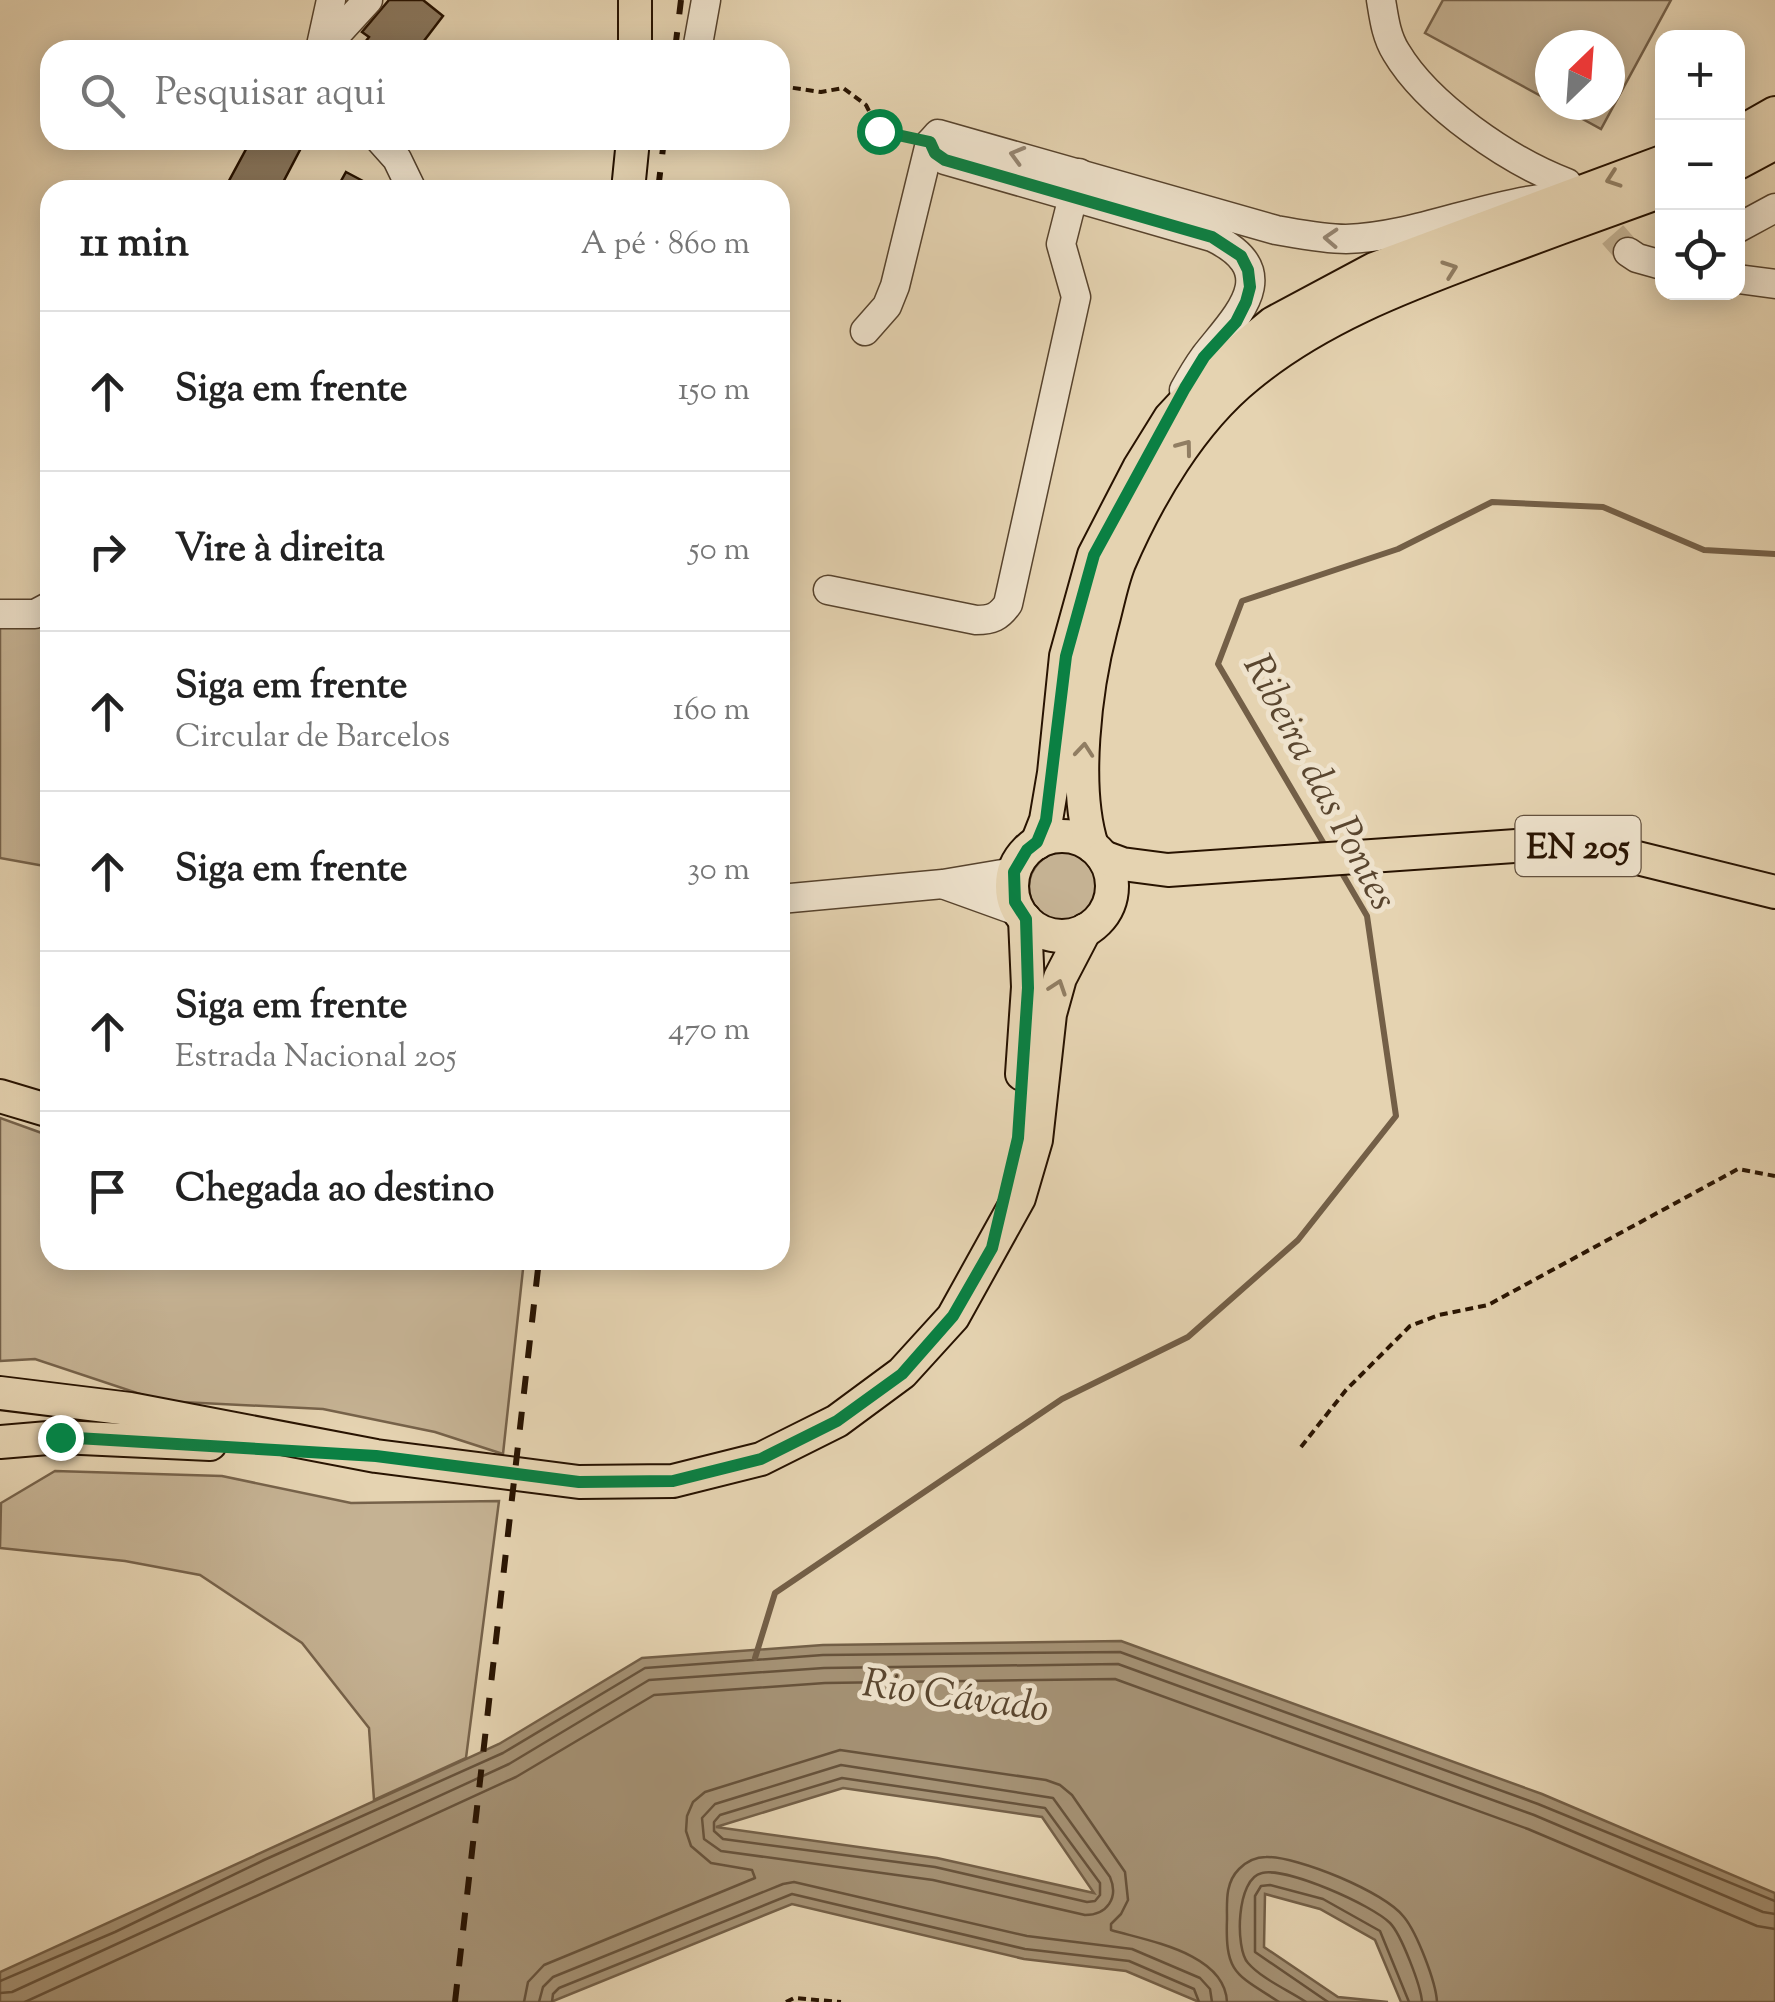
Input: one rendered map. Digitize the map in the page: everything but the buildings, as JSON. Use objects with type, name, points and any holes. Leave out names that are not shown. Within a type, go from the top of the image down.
[{"type":"main road","points":[[635,0],[635,40]]},
{"type":"main road","points":[[1745,130],[1775,113]]},
{"type":"main road","points":[[1745,159],[1775,142]]},
{"type":"main road","points":[[629,180],[631,150]]},
{"type":"main road","points":[[1014,872],[1027,850],[1037,842],[1046,820],[1066,656],[1094,555],[1170,418],[1210,375],[1273,323],[1374,269],[1566,190],[1655,164]]},
{"type":"main road","points":[[1098,851],[1084,820],[1083,756],[1092,660],[1118,565],[1168,470],[1216,409],[1244,378],[1288,345],[1384,293],[1655,193]]},
{"type":"main road","name":"EN 205","points":[[1037,842],[1065,836],[1122,864],[1168,870],[1543,844],[1580,846],[1775,892]]},
{"type":"main road","name":"EN 205","points":[[0,1393],[130,1408],[376,1456],[579,1482],[673,1481],[761,1459],[837,1421],[902,1374],[953,1316],[992,1248],[1019,1198],[1036,1140],[1050,1014],[1060,978],[1112,883],[1098,851]]},
{"type":"main road","name":"EN 205","points":[[1095,920],[1168,870]]},
{"type":"main road","name":"EN 205","points":[[992,1248],[1018,1138],[1028,988],[1023,916],[1012,887],[1014,872]]},
{"type":"main road","points":[[1023,916],[1044,932],[1058,935],[1095,920]]},
{"type":"main road","points":[[0,1096],[40,1108]]},
{"type":"main road","points":[[0,1428],[54,1418],[173,1419]]},
{"type":"main road","name":"EN 205","points":[[0,1442],[60,1437],[376,1456]]},
{"type":"street","points":[[323,40],[331,0]]},
{"type":"street","points":[[330,40],[368,0]]},
{"type":"street","points":[[699,40],[706,0]]},
{"type":"street","points":[[1381,0],[1396,52],[1434,95],[1484,139],[1566,190]]},
{"type":"street","points":[[865,331],[887,306],[894,286],[930,142],[938,134],[952,136],[1212,237],[1241,256],[1250,287],[1241,312],[1204,357],[1170,418]]},
{"type":"street","points":[[389,150],[407,180]]},
{"type":"street","points":[[1076,185],[1276,230],[1330,238],[1388,234],[1566,190]]},
{"type":"street","points":[[828,590],[976,620],[991,620],[1008,604],[1076,298],[1061,244],[1076,185]]},
{"type":"street","points":[[1745,224],[1775,208]]},
{"type":"street","points":[[1628,252],[1655,263]]},
{"type":"street","points":[[1745,279],[1775,284]]},
{"type":"street","points":[[0,614],[40,611]]},
{"type":"street","points":[[790,898],[943,884],[1014,872]]},
{"type":"street","points":[[943,884],[1023,916]]},
{"type":"path","points":[[790,87],[822,92],[843,88],[866,106],[879,131],[930,142]]},
{"type":"path","points":[[1301,1447],[1346,1390],[1410,1326],[1439,1315],[1488,1306],[1738,1169],[1775,1176]]},
{"type":"path","points":[[786,2002],[794,1998],[841,2002]]},
{"type":"shaded area","points":[[1443,0],[1671,0],[1625,85],[1625,30],[1535,30],[1535,93],[1425,33]]},
{"type":"shaded area","points":[[1584,120],[1606,120],[1601,129]]},
{"type":"shaded area","points":[[0,618],[40,624],[40,865],[0,858]]},
{"type":"shaded area","points":[[1064,852],[1088,863],[1099,887],[1088,911],[1064,922],[1040,911],[1029,887],[1040,863]]},
{"type":"shaded area","points":[[0,1118],[40,1132],[40,1270],[523,1270],[503,1454],[435,1432],[323,1409],[161,1401],[35,1359],[0,1361]]},
{"type":"shaded area","points":[[55,1471],[222,1476],[351,1503],[499,1501],[466,1758],[374,1800],[369,1728],[302,1643],[200,1575],[125,1561],[0,1548],[1,1503]]},
{"type":"water","name":"Rio Cávado","points":[[1121,1641],[1542,1794],[1775,1893],[1775,2002],[1401,2002],[1375,1940],[1320,1909],[1265,1894],[1264,1947],[1338,1997],[1388,2002],[1199,2002],[1126,1971],[1024,1959],[792,1904],[551,2002],[0,2002],[0,1972],[499,1744],[642,1658],[823,1645]],"holes":[[[843,1788],[1042,1817],[1094,1893],[937,1858],[716,1827]]]},
{"type":"waterway","name":"Ribeira das Pontes","points":[[1327,849],[1218,664],[1242,601],[1398,549],[1492,502],[1603,507],[1704,550],[1775,554]]},
{"type":"waterway","name":"Ribeira das Pontes","points":[[755,1658],[775,1593],[1062,1399],[1188,1337],[1298,1240],[1396,1116],[1367,916],[1339,868]]},
{"type":"tunnel","points":[[1585,203],[1628,252]]},
{"type":"railway","points":[[676,40],[681,0]]},
{"type":"railway","points":[[659,180],[663,150]]},
{"type":"railway","points":[[455,2002],[538,1270]]},
{"type":"route","points":[[60,1437],[376,1456],[579,1482],[673,1481],[761,1459],[837,1421],[902,1374],[953,1316],[992,1248],[1018,1138],[1028,988],[1026,919],[1015,902],[1012,887],[1019,860],[1037,842],[1046,820],[1066,656],[1094,555],[1185,388],[1204,357],[1236,322],[1250,287],[1241,256],[1212,237],[945,160],[935,153],[930,142],[879,131]]}]
